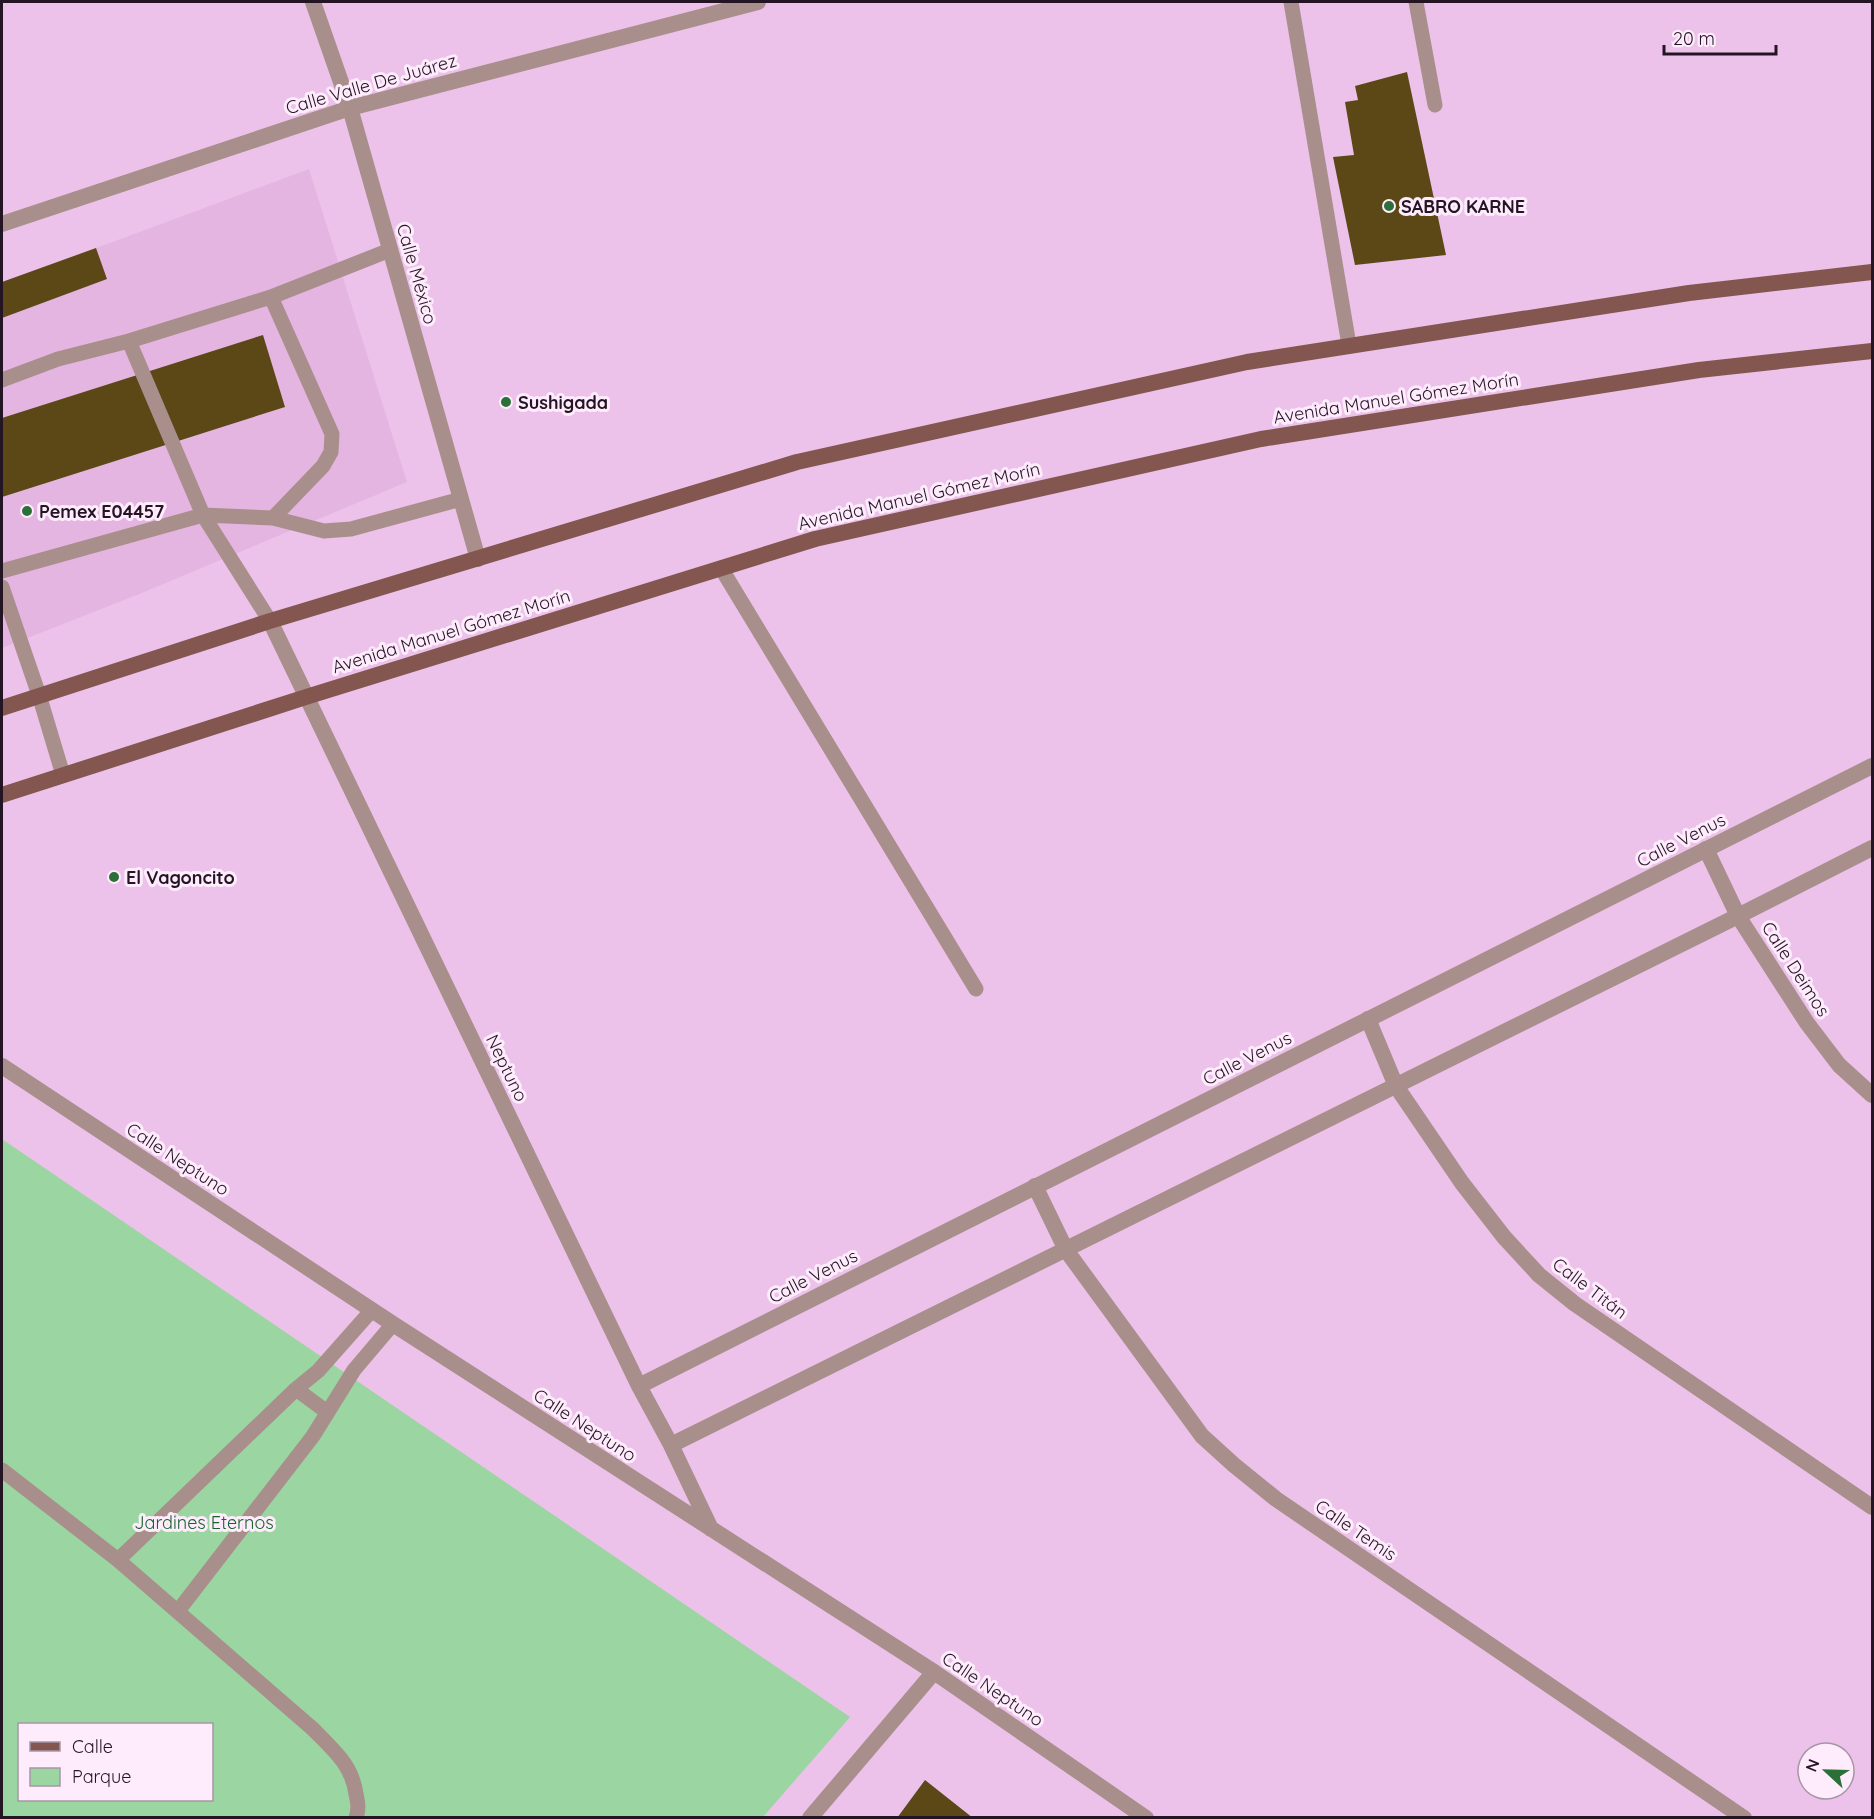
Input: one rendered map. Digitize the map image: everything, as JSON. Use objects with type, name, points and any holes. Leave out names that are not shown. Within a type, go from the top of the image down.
[{"type":"main road","points":[[2,708],[270,621],[796,462],[1247,362],[1689,292],[1872,272]]},
{"type":"main road","name":"Avenida Manuel Gómez Morín","points":[[2,795],[306,697],[815,539],[1261,440],[1699,370],[1872,351]]},
{"type":"street","name":"Calle México","points":[[313,2],[350,108],[478,559]]},
{"type":"street","name":"Calle Valle De Juárez","points":[[2,224],[350,108],[758,2]]},
{"type":"street","name":"Neptuno","points":[[270,621],[639,1386],[671,1444],[712,1530]]},
{"type":"street","name":"Calle Venus","points":[[639,1386],[1872,766]]},
{"type":"street","points":[[671,1444],[1066,1250],[1872,848]]},
{"type":"street","name":"Calle Deimos","points":[[1706,849],[1738,916],[1807,1023],[1839,1065],[1872,1095]]},
{"type":"street","name":"Calle Titán","points":[[1368,1019],[1396,1086],[1462,1183],[1504,1237],[1539,1275],[1575,1304],[1872,1507]]},
{"type":"street","name":"Calle Neptuno","points":[[2,1066],[393,1324],[934,1672],[1146,1818]]},
{"type":"street","name":"Calle Temis","points":[[1035,1186],[1066,1250],[1202,1436],[1234,1465],[1286,1506],[1744,1818]]},
{"type":"street","points":[[810,1818],[934,1672]]},
{"type":"lane","points":[[1291,2],[1349,345]]},
{"type":"lane","points":[[1416,2],[1435,105]]},
{"type":"lane","points":[[2,380],[58,359],[129,341],[272,297],[390,250]]},
{"type":"lane","points":[[272,297],[332,434],[331,452],[323,466],[273,518]]},
{"type":"lane","points":[[129,341],[203,515],[270,621]]},
{"type":"lane","points":[[2,571],[203,515],[273,518],[324,531],[351,529],[461,499]]},
{"type":"lane","points":[[721,568],[976,989]]},
{"type":"lane","points":[[2,587],[39,695],[63,775]]},
{"type":"lane","points":[[118,1560],[296,1389],[318,1371],[372,1310]]},
{"type":"lane","points":[[178,1611],[313,1436],[354,1370],[393,1324]]},
{"type":"lane","points":[[296,1389],[327,1412]]},
{"type":"lane","points":[[2,1470],[118,1560],[313,1729],[343,1760],[354,1780],[359,1811],[356,1818]]},
{"type":"shaded area","points":[[309,169],[407,482],[137,595],[2,648],[2,283]]},
{"type":"green space","name":"Jardines Eternos","points":[[2,1139],[850,1717],[763,1817],[2,1817]]},
{"type":"building","name":"SABRO KARNE","points":[[1407,72],[1446,255],[1355,265],[1333,157],[1354,155],[1345,102],[1358,100],[1355,86]]},
{"type":"building","points":[[96,248],[107,279],[2,318],[2,282]]},
{"type":"building","points":[[263,335],[285,407],[2,497],[2,418]]},
{"type":"building","points":[[925,1780],[973,1818],[897,1818]]},
{"type":"place","name":"SABRO KARNE","points":[[1389,206]]},
{"type":"place","name":"Sushigada","points":[[506,402]]},
{"type":"place","name":"Pemex E04457","points":[[27,511]]},
{"type":"place","name":"El Vagoncito","points":[[114,877]]}]
